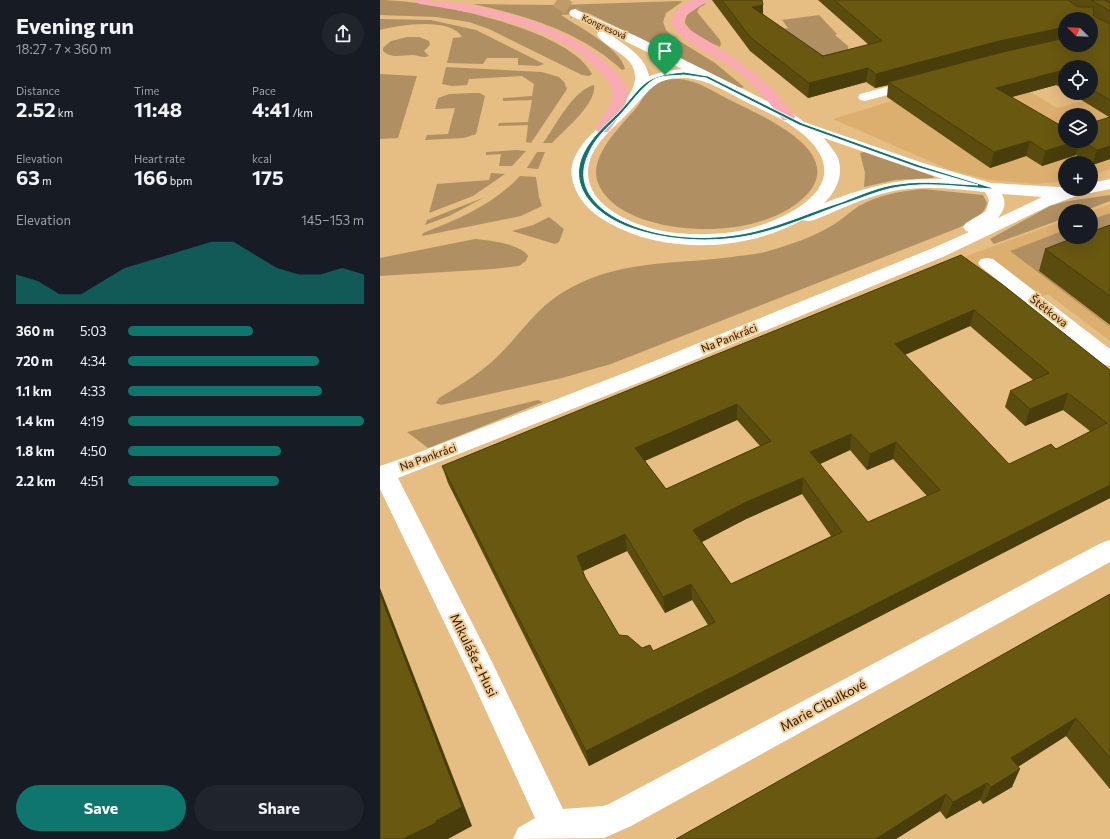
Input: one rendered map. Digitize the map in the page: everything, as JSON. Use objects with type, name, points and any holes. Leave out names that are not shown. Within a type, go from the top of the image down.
[{"type":"main road","points":[[420,0],[483,13],[528,25],[570,42],[593,57],[604,67],[620,93],[615,110],[603,129]]},
{"type":"main road","points":[[703,0],[679,15],[677,23],[682,31],[741,68],[770,94],[794,121]]},
{"type":"street","name":"Kongresová","points":[[640,88],[642,76],[640,66],[575,14],[633,40],[707,77]]},
{"type":"street","points":[[939,252],[969,229],[992,215],[997,205],[997,200],[991,188],[917,166],[794,121],[707,77],[684,74],[665,75],[653,79],[640,88],[632,100],[603,129],[583,159],[581,183],[590,200],[606,214],[616,220],[654,233],[701,239],[745,235],[788,223],[899,185],[928,184],[991,188]]},
{"type":"street","points":[[864,97],[931,78]]},
{"type":"street","points":[[788,223],[816,204],[828,190],[833,173],[832,165],[825,150],[813,135],[794,121]]},
{"type":"street","points":[[1098,187],[1110,184]]},
{"type":"street","name":"Na Pankráci","points":[[991,188],[1022,192],[1058,191]]},
{"type":"street","name":"Na Pankráci","points":[[382,474],[420,461],[637,375],[939,252],[994,227],[1043,202],[1062,196]]},
{"type":"street","name":"Štětkova","points":[[987,263],[1110,359]]},
{"type":"street","name":"Mikuláše z Husi","points":[[382,474],[467,640],[548,834]]},
{"type":"street","name":"Marie Cibulkové","points":[[548,834],[604,822],[620,815],[1110,550]]},
{"type":"shaded area","points":[[380,0],[402,1],[463,11],[528,30],[556,43],[578,58],[592,74],[589,76],[582,75],[489,29],[469,22],[436,17],[380,15]]},
{"type":"shaded area","points":[[682,2],[666,13],[663,22],[666,30],[673,37],[715,63],[744,87],[740,88],[588,13],[561,15],[588,32],[616,53],[622,61],[625,69],[622,70],[589,45],[552,27],[513,14],[473,4],[559,5]]},
{"type":"shaded area","points":[[707,3],[699,8],[697,12],[720,40],[720,47],[696,35],[685,23],[690,12],[696,7]]},
{"type":"shaded area","points":[[819,15],[837,34],[835,35],[848,46],[848,59],[825,65],[740,34],[788,28],[782,20]]},
{"type":"shaded area","points":[[380,19],[431,20],[476,30],[544,64],[538,66],[518,65],[518,58],[487,58],[483,64],[447,63],[453,38],[462,37],[456,31],[447,27],[424,24],[399,26],[380,30]]},
{"type":"shaded area","points":[[407,37],[419,37],[429,41],[430,45],[424,51],[429,56],[393,56],[383,51],[383,48],[391,41]]},
{"type":"shaded area","points":[[446,67],[542,72],[559,77],[564,82],[567,89],[531,143],[526,142],[528,125],[498,126],[499,123],[528,122],[532,100],[503,101],[503,98],[532,96],[534,84],[522,76],[469,79],[467,85],[452,86],[442,84]]},
{"type":"shaded area","points":[[994,70],[1057,108],[1086,100],[1098,100],[1098,97],[1101,96],[1110,101],[1110,169],[1098,173],[1098,156],[1058,156],[1058,182],[1038,184],[990,180],[950,170],[833,119]]},
{"type":"shaded area","points":[[380,74],[417,76],[398,138],[380,139]]},
{"type":"shaded area","points":[[679,79],[693,82],[707,88],[762,116],[794,136],[807,148],[815,161],[817,176],[810,191],[793,206],[771,218],[745,225],[717,229],[662,225],[638,217],[614,204],[600,188],[596,177],[597,164],[603,149],[638,106],[650,86],[659,81]]},
{"type":"shaded area","points":[[594,85],[594,92],[579,116],[552,143],[543,143],[572,101],[586,88]]},
{"type":"shaded area","points":[[480,93],[485,96],[476,134],[464,138],[425,140],[427,135],[448,134],[455,108],[435,109],[438,98],[449,94]]},
{"type":"shaded area","points":[[517,150],[526,151],[512,166],[499,166],[501,154],[486,155],[486,152]]},
{"type":"shaded area","points":[[537,152],[545,152],[538,169],[527,168]]},
{"type":"shaded area","points":[[864,152],[933,176],[934,178],[895,180],[864,187],[865,173],[860,153]]},
{"type":"shaded area","points":[[491,173],[505,174],[473,196],[429,213],[437,184],[489,180]]},
{"type":"shaded area","points":[[520,176],[536,177],[542,206],[521,216],[422,236],[423,233],[463,216],[487,203],[510,186]]},
{"type":"shaded area","points":[[923,189],[983,195],[987,203],[979,216],[958,228],[611,364],[562,378],[441,405],[436,403],[439,398],[469,380],[496,358],[542,308],[560,294],[581,283],[623,269],[644,265],[732,257],[765,252],[817,234],[833,225],[866,202],[898,192]]},
{"type":"shaded area","points":[[1110,195],[1110,201],[1098,206],[1098,204],[1058,204],[1058,221],[994,244],[990,239],[1050,206],[1068,201]]},
{"type":"shaded area","points":[[485,197],[449,216],[425,225],[427,220]]},
{"type":"shaded area","points":[[1110,204],[1110,341],[1048,294],[1009,310],[961,258],[1058,223],[1058,244],[1098,244],[1098,208]]},
{"type":"shaded area","points":[[1110,213],[1110,244],[1039,271],[1110,327],[1010,251],[1058,233],[1058,244],[1098,244],[1098,217]]},
{"type":"shaded area","points":[[549,217],[564,229],[559,242],[555,244],[512,231],[533,225]]},
{"type":"shaded area","points":[[475,239],[496,242],[519,248],[528,256],[526,261],[519,266],[380,276],[380,258]]},
{"type":"shaded area","points":[[538,400],[543,402],[428,448],[407,432]]},
{"type":"building","points":[[722,0],[762,0],[763,5],[752,7],[823,56],[882,41],[834,0],[1068,0],[1078,7],[1093,7],[1094,12],[1058,12],[1058,28],[995,42],[876,74],[868,68],[809,83],[750,37]]},
{"type":"building","points":[[1091,0],[1104,0],[1110,3],[1110,11]]},
{"type":"building","points":[[1098,18],[1110,24],[1110,100],[1098,93],[1098,60],[1058,60],[1058,72],[996,88],[1058,124],[1058,147],[1045,151],[1030,141],[994,152],[888,82],[1003,52],[1058,40],[1058,52],[1098,52]]},
{"type":"building","points":[[1110,117],[1110,146],[1097,150],[1094,148],[1098,148],[1098,121]]},
{"type":"building","points":[[1110,225],[1110,296],[1045,249],[1058,244],[1098,244],[1098,229]]},
{"type":"building","points":[[961,255],[1003,285],[1110,370],[1110,485],[586,751],[442,466]],"holes":[[[974,310],[1049,373],[1010,391],[1030,409],[1068,393],[1107,423],[1056,449],[1051,444],[1009,464],[895,344]],[[737,404],[771,441],[666,489],[635,448]],[[851,434],[870,454],[896,442],[940,490],[868,522],[810,452]],[[803,478],[842,532],[731,584],[693,530],[746,502]],[[625,534],[663,597],[691,584],[715,622],[653,651],[650,645],[642,648],[628,636],[619,635],[585,577],[577,556]]]},
{"type":"building","points":[[380,594],[462,807],[436,821],[436,823],[403,839],[380,839]]},
{"type":"building","points":[[1110,594],[1110,758],[1076,718],[1011,758],[1020,769],[991,787],[987,783],[953,802],[946,794],[876,839],[676,839]]},
{"type":"tunnel","points":[[557,0],[575,13]]},
{"type":"route","points":[[684,74],[707,77],[800,124],[917,166],[991,188],[928,184],[899,185],[788,223],[758,232],[733,237],[701,239],[667,236],[629,226],[606,214],[586,195],[580,176],[583,159],[603,129],[623,110],[640,88],[648,81],[665,75],[684,74]]}]
